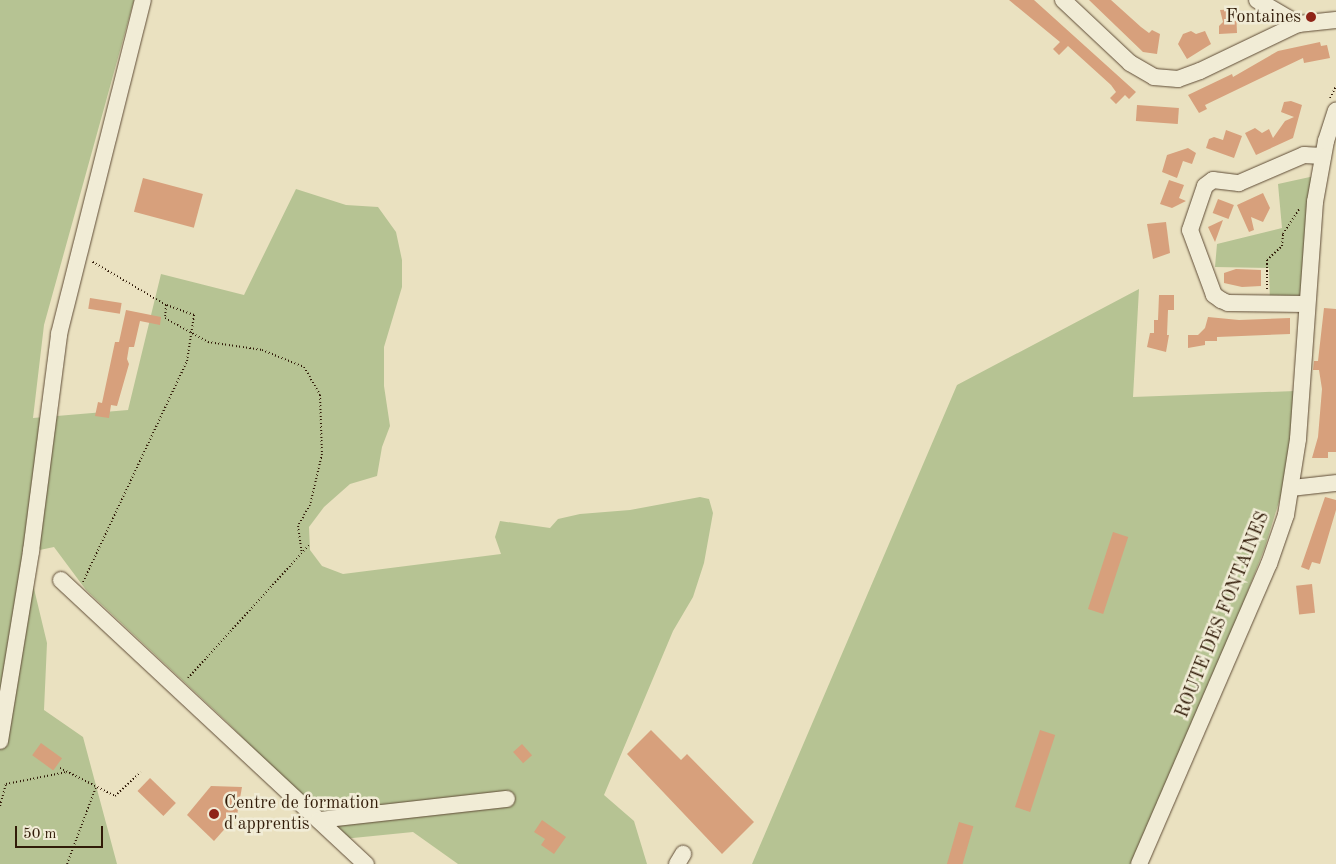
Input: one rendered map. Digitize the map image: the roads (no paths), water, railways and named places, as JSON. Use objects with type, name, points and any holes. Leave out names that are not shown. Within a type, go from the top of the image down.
[{"type":"street","points":[[0,740],[31,551],[59,334],[143,0]]},
{"type":"street","points":[[1063,0],[1130,63],[1154,76],[1178,79],[1200,71],[1298,24],[1336,20]]},
{"type":"street","points":[[1257,0],[1298,24]]},
{"type":"street","name":"ROUTE DES FONTAINES","points":[[1139,864],[1270,564],[1292,488],[1298,439],[1310,252],[1323,156],[1336,111]]},
{"type":"street","points":[[1306,304],[1228,303],[1220,300],[1214,295],[1190,230],[1205,186],[1213,180],[1239,183],[1304,155],[1323,156]]},
{"type":"street","points":[[1292,488],[1336,483]]},
{"type":"street","points":[[61,580],[366,864]]},
{"type":"street","points":[[319,820],[507,799]]},
{"type":"place","name":"Fontaines","points":[[1311,17]]},
{"type":"place","name":"Centre de formation d'apprentis","points":[[214,814]]}]
